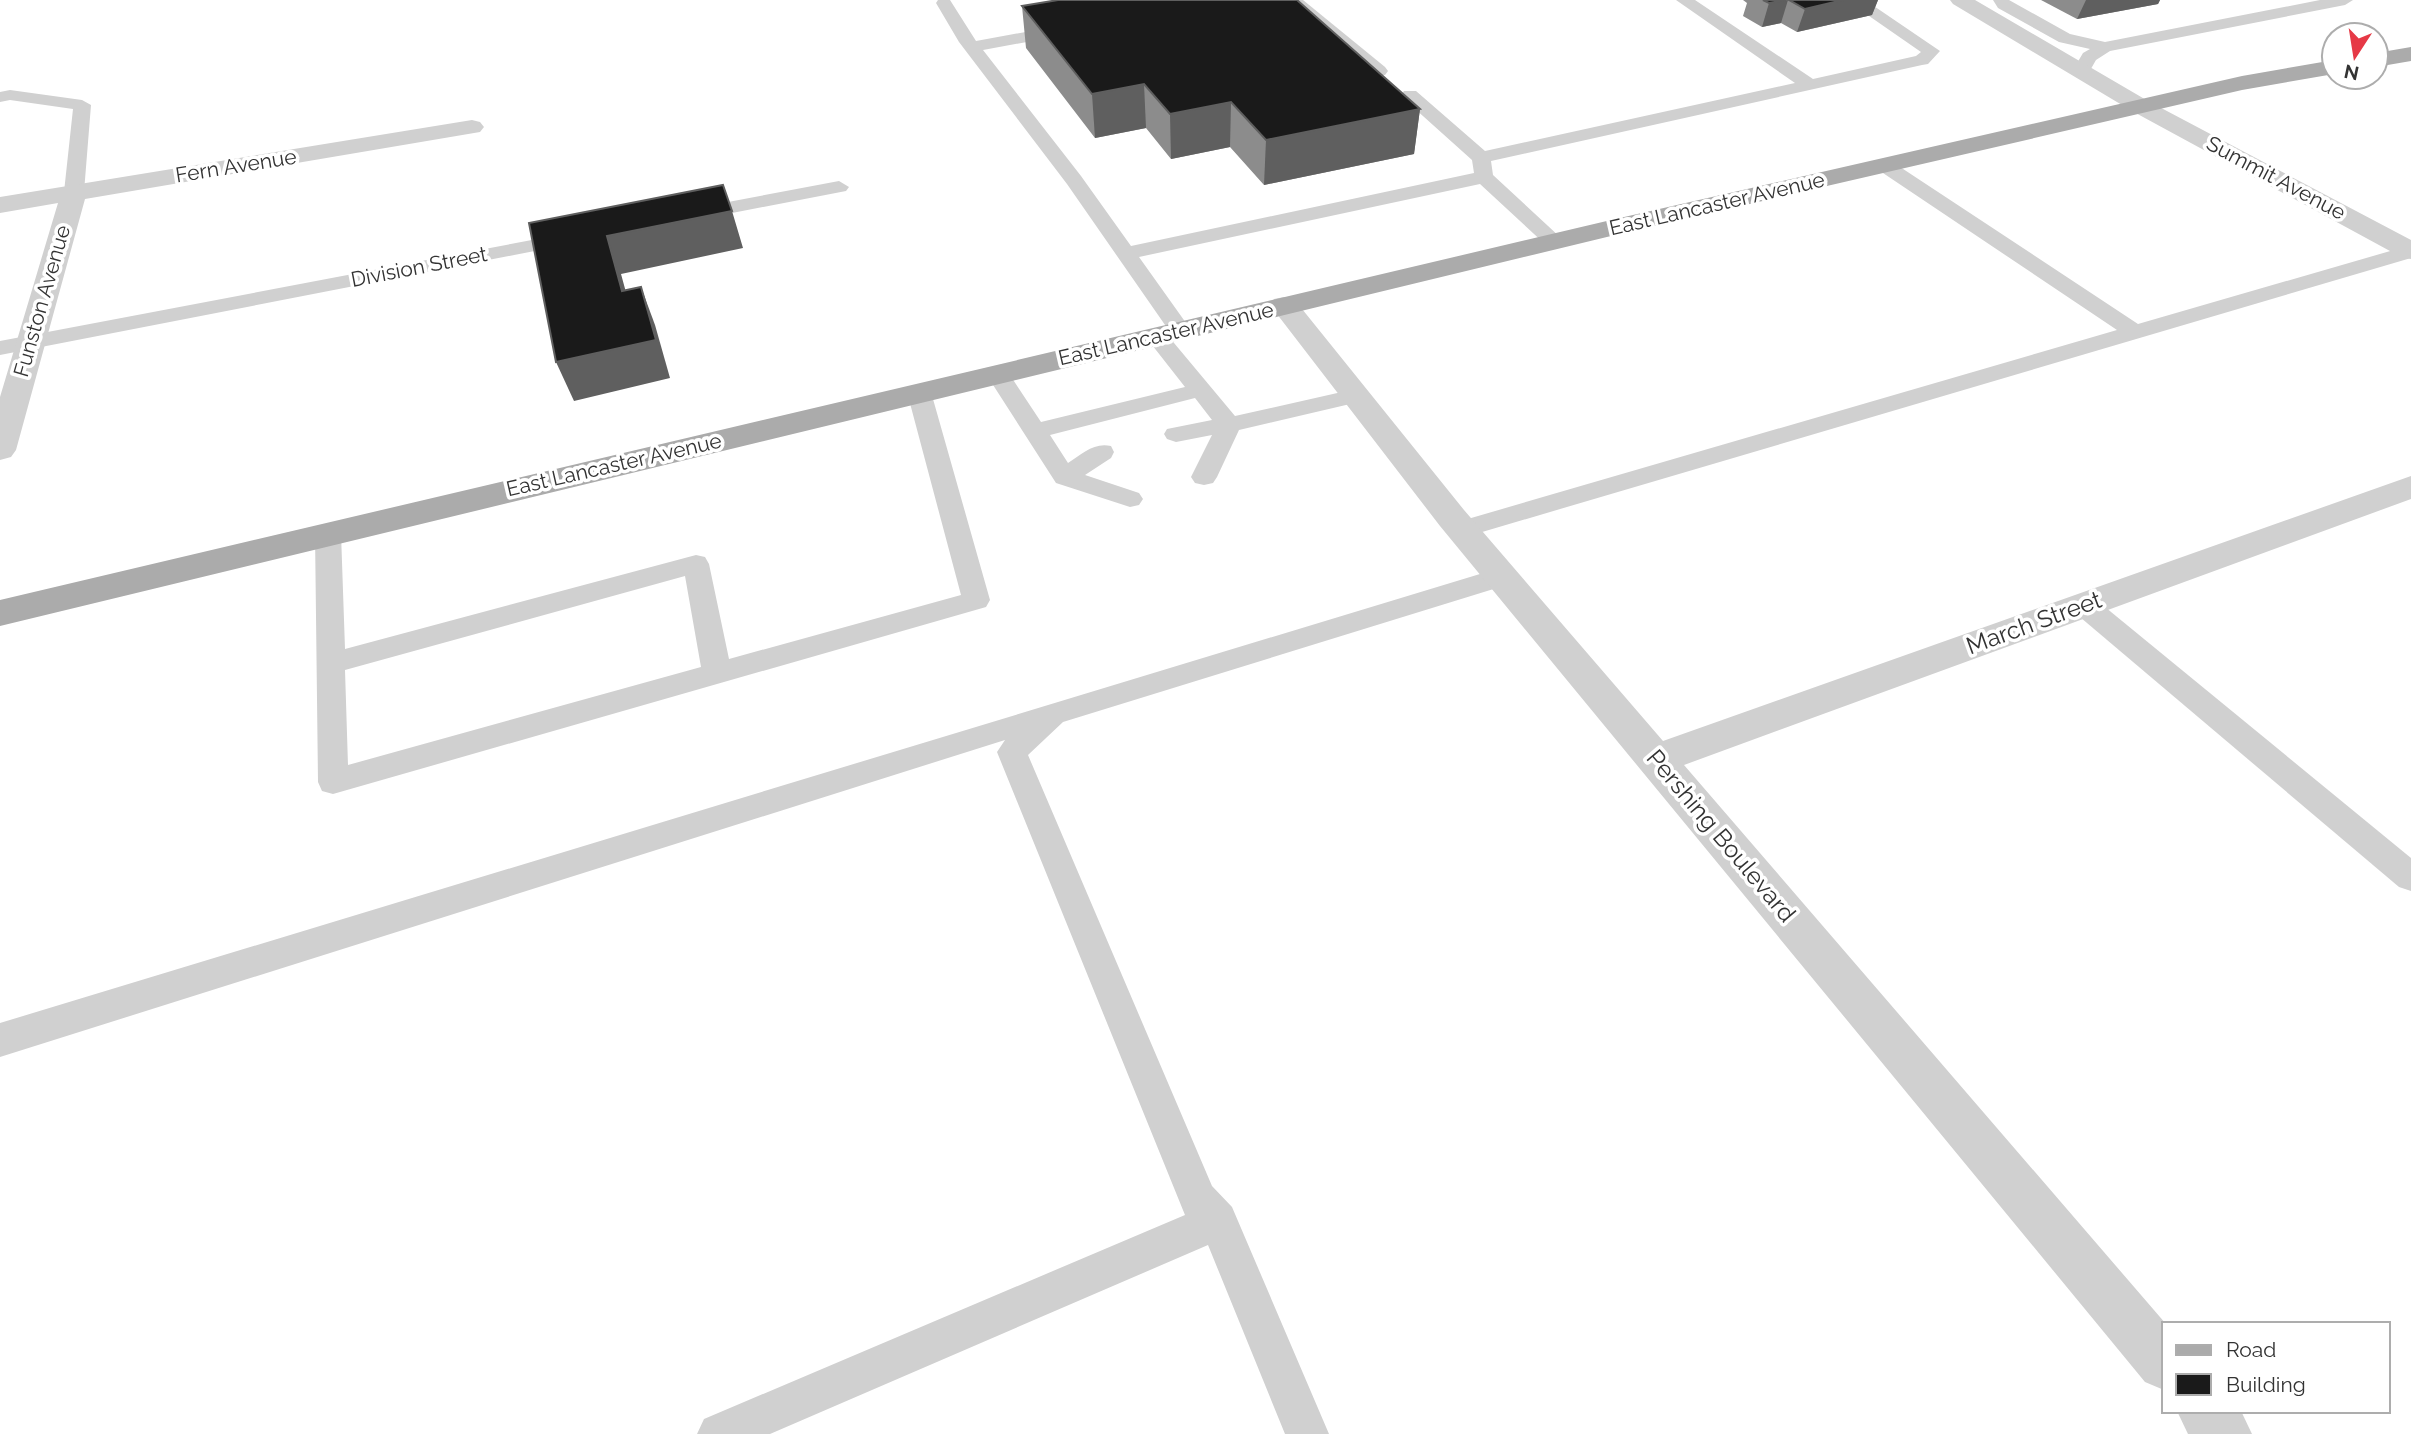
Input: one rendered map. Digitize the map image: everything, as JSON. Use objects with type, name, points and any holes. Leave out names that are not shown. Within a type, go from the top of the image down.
[{"type":"main road","points":[[2390,58],[2411,54]]},
{"type":"main road","name":"East Lancaster Avenue","points":[[0,613],[1284,305],[2140,106],[2242,83],[2320,69]]},
{"type":"street","name":"Summit Avenue","points":[[1960,0],[2140,106],[2411,251]]},
{"type":"street","name":"Fern Avenue","points":[[0,205],[472,127]]},
{"type":"street","name":"Funston Avenue","points":[[0,450],[74,192]]},
{"type":"street","name":"Pershing Boulevard","points":[[1284,305],[1463,529],[2162,1361]]},
{"type":"street","name":"March Street","points":[[1657,759],[2411,487]]},
{"type":"street","points":[[2207,1413],[2224,1434]]},
{"type":"lane","points":[[1293,0],[1379,71]]},
{"type":"lane","points":[[1684,0],[1809,84]]},
{"type":"lane","points":[[1125,254],[1809,84],[1922,60],[1932,51],[1854,0]]},
{"type":"lane","points":[[2001,0],[2004,5],[2065,38],[2105,47]]},
{"type":"lane","points":[[2082,70],[2089,57],[2105,47],[2345,0]]},
{"type":"lane","points":[[944,3],[972,47],[1074,180],[1125,254],[1200,390],[1228,425]]},
{"type":"lane","points":[[972,47],[1076,28]]},
{"type":"lane","points":[[0,97],[10,95],[82,105],[74,192]]},
{"type":"lane","points":[[1410,95],[1554,242]]},
{"type":"lane","points":[[1884,165],[2135,332]]},
{"type":"lane","points":[[674,219],[839,187]]},
{"type":"lane","name":"Division Street","points":[[0,348],[592,234]]},
{"type":"lane","points":[[1463,529],[2411,251]]},
{"type":"lane","points":[[998,374],[1065,477],[1130,499]]},
{"type":"lane","points":[[1035,431],[1200,390]]},
{"type":"lane","points":[[328,533],[333,782],[976,600],[919,392]]},
{"type":"lane","points":[[1177,434],[1355,396]]},
{"type":"lane","points":[[1204,477],[1228,425]]},
{"type":"lane","points":[[1065,477],[1102,452]]},
{"type":"lane","points":[[331,663],[696,564],[717,673]]},
{"type":"lane","points":[[0,1040],[1503,576]]},
{"type":"lane","points":[[2084,605],[2410,875]]},
{"type":"lane","points":[[1053,714],[1012,752],[1198,1199],[1218,1220],[1307,1434]]},
{"type":"lane","points":[[719,1434],[1218,1220]]},
{"type":"building","points":[[1058,0],[1297,0],[1420,109],[1266,140],[1231,102],[1170,114],[1144,84],[1092,94],[1022,6]]},
{"type":"building","points":[[1763,0],[1786,0],[1769,3]]},
{"type":"building","points":[[1789,0],[1843,0],[1805,9]]},
{"type":"building","points":[[723,185],[732,211],[607,236],[622,291],[641,287],[656,340],[556,362],[529,223]]}]
